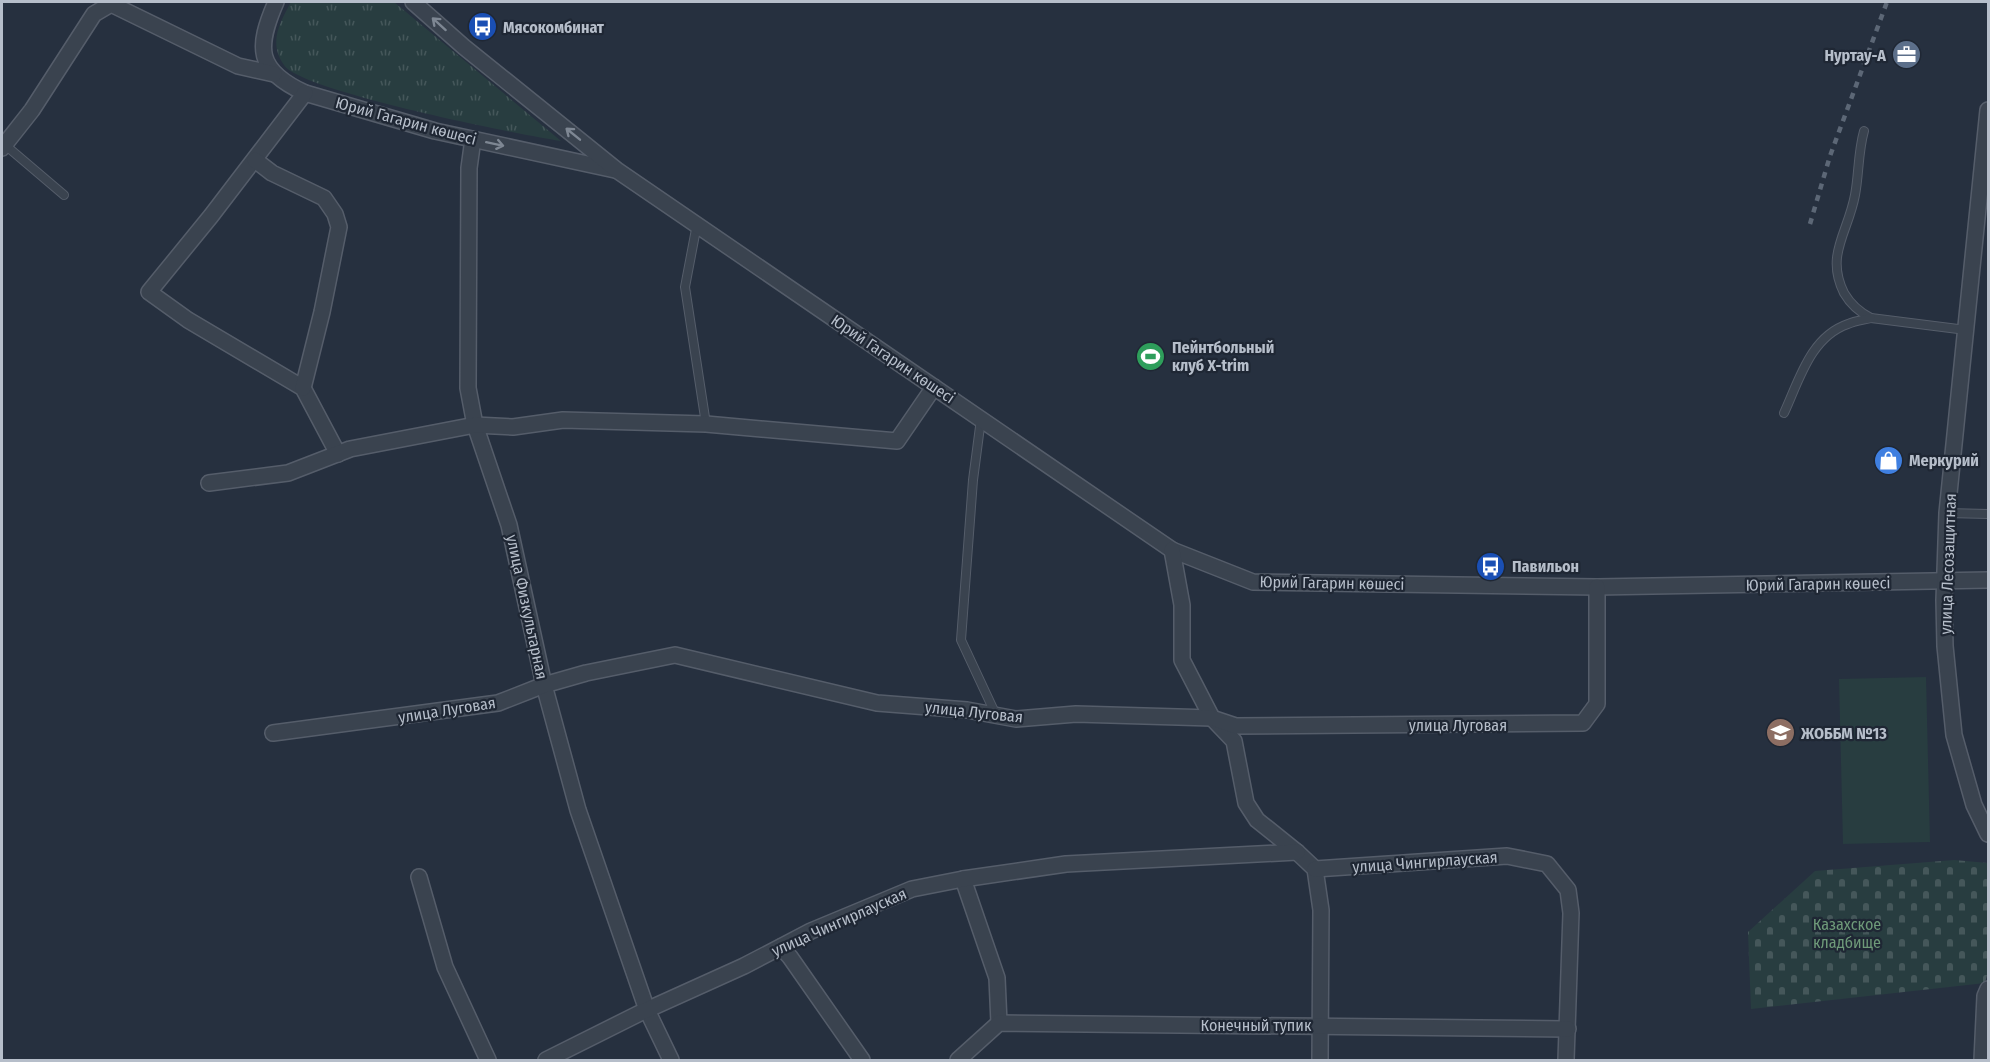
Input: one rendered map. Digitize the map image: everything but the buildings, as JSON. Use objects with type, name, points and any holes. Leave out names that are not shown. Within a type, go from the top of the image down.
[{"type":"street","points":[[274,74],[263,54],[264,33],[276,2]]},
{"type":"street","name":"Юрий Гагарин көшесі","points":[[413,2],[464,47],[618,171],[1172,550],[1253,582],[1597,586],[1989,580]]},
{"type":"street","points":[[3,145],[32,110],[94,14],[111,3],[238,66],[274,74]]},
{"type":"street","name":"Юрий Гагарин көшесі","points":[[274,74],[289,86],[305,93],[435,131],[618,171]]},
{"type":"street","points":[[305,93],[255,160],[149,292],[188,320],[303,388],[338,454]]},
{"type":"street","name":"улица Лесозащитная","points":[[1989,110],[1947,513],[1945,580],[1946,646],[1954,735],[1974,805],[1989,834]]},
{"type":"street","name":"улица Физкультарная","points":[[473,139],[469,168],[468,388],[476,425],[509,525],[544,685],[578,810],[647,1010],[671,1060]]},
{"type":"street","points":[[255,160],[272,173],[324,198],[335,214],[339,227],[322,312],[303,388]]},
{"type":"street","points":[[209,483],[288,473],[350,449],[476,425],[513,427],[563,420],[706,424],[897,441],[934,387]]},
{"type":"street","points":[[1172,550],[1182,605],[1182,660],[1212,718],[1234,741],[1246,803],[1257,820],[1315,869],[1321,910],[1320,1060]]},
{"type":"street","name":"улица Луговая","points":[[273,733],[498,703],[544,685],[586,673],[675,655],[878,703],[967,710],[1016,718],[1076,714],[1212,718],[1236,726],[1582,723],[1597,704],[1597,586]]},
{"type":"street","name":"улица Чингирлауская","points":[[546,1060],[647,1010],[744,966],[811,931],[912,889],[1066,864],[1297,852]]},
{"type":"street","name":"улица Чингирлауская","points":[[1315,869],[1507,856],[1546,864],[1568,890],[1570,902],[1566,1060]]},
{"type":"street","points":[[419,877],[445,967],[488,1060]]},
{"type":"street","points":[[958,1060],[999,1023],[997,978],[963,879]]},
{"type":"street","points":[[781,947],[862,1060]]},
{"type":"street","points":[[1982,1060],[1985,996],[1989,989]]},
{"type":"street","name":"Конечный тупик","points":[[999,1023],[1568,1029]]},
{"type":"lane","points":[[1864,131],[1860,145],[1855,195],[1849,221],[1838,246],[1836,265],[1837,278],[1849,302],[1861,313],[1871,318],[1966,330]]},
{"type":"lane","points":[[3,145],[64,195]]},
{"type":"lane","points":[[698,225],[685,286],[706,424]]},
{"type":"lane","points":[[1784,413],[1813,351],[1830,334],[1846,324],[1871,318]]},
{"type":"lane","points":[[981,419],[973,480],[961,640],[996,715]]},
{"type":"lane","points":[[1947,513],[1989,514]]},
{"type":"green space","points":[[291,2],[394,2],[561,141],[368,99],[328,87],[299,75],[284,65],[279,57],[276,40],[283,17]]},
{"type":"green space","points":[[1926,677],[1930,842],[1843,844],[1839,679]]},
{"type":"green space","name":"Казахское кладбище","points":[[1954,860],[1988,863],[1988,971],[1985,983],[1751,1009],[1748,932],[1815,871]]},
{"type":"railway","points":[[1810,224],[1830,156],[1887,2]]},
{"type":"place","name":"Мясокомбинат","points":[[482,27]]},
{"type":"place","name":"Нуртау-А","points":[[1907,55]]},
{"type":"place","name":"Пейнтбольный клуб X-trim","points":[[1151,356]]},
{"type":"place","name":"Меркурий","points":[[1888,460]]},
{"type":"place","name":"Павильон","points":[[1491,566]]},
{"type":"place","name":"ЖОББМ №13","points":[[1780,733]]}]
